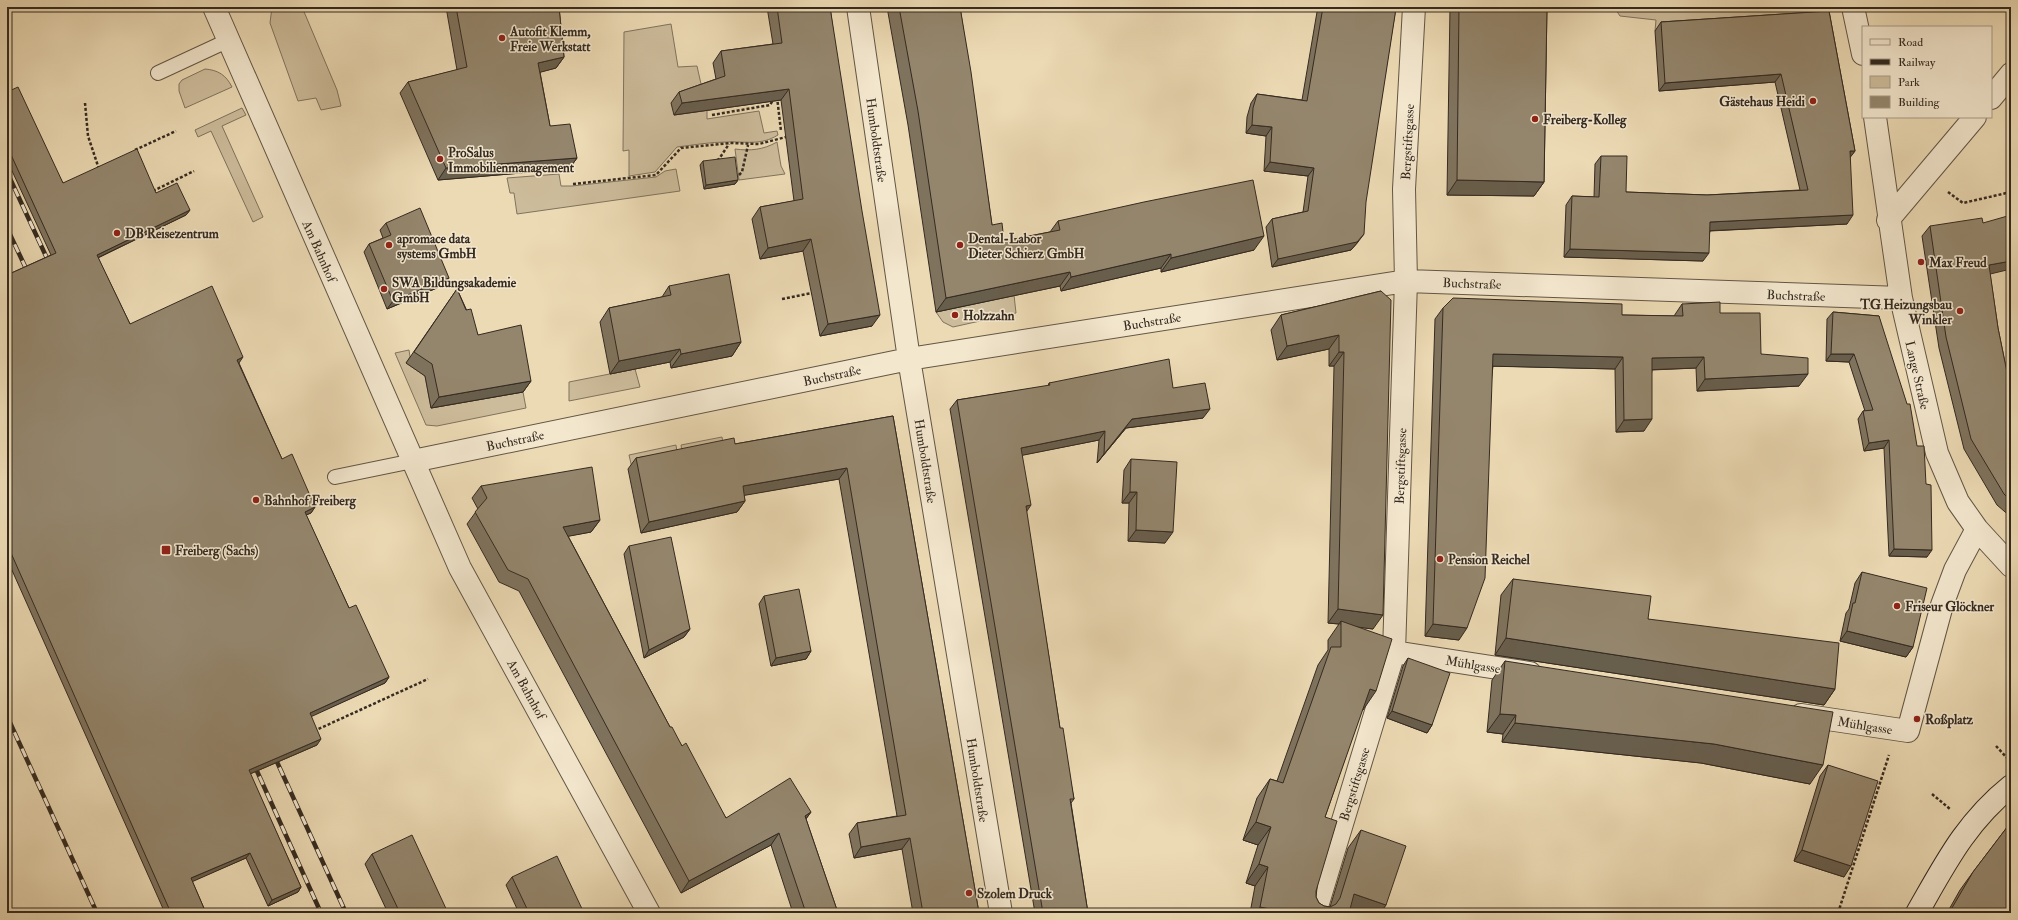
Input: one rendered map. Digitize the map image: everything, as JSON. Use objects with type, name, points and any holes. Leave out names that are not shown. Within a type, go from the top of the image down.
[{"type":"street","name":"Am Bahnhof","points":[[214,7],[227,41],[460,568],[649,913]]},
{"type":"street","name":"Humboldtstraße","points":[[858,7],[909,359],[1001,913]]},
{"type":"street","name":"Bergstiftsgasse","points":[[1315,913],[1394,652],[1406,281],[1404,189],[1414,7]]},
{"type":"street","points":[[1853,7],[1862,49]]},
{"type":"street","points":[[1992,97],[2011,74]]},
{"type":"street","name":"Lange Straße","points":[[1875,118],[1888,220],[1900,298],[1937,453],[1958,502],[1977,529],[2011,566]]},
{"type":"street","points":[[1888,220],[1974,118]]},
{"type":"street","name":"Buchstraße","points":[[413,462],[909,359],[1406,281],[1900,298]]},
{"type":"street","points":[[1908,731],[1942,605],[1955,570],[1977,529]]},
{"type":"street","name":"Mühlgasse","points":[[1394,652],[1552,676]]},
{"type":"street","name":"Mühlgasse","points":[[1781,712],[1908,731]]},
{"type":"street","points":[[1917,913],[1948,858],[1970,825],[1996,798],[2011,786]]},
{"type":"lane","points":[[158,73],[227,41]]},
{"type":"lane","points":[[336,476],[413,462]]},
{"type":"path","points":[[712,115],[770,105],[776,93],[781,131]]},
{"type":"path","points":[[85,103],[88,136],[101,174]]},
{"type":"path","points":[[134,151],[176,131]]},
{"type":"path","points":[[573,184],[656,175],[681,148],[730,143],[748,145],[766,144],[773,139],[786,137]]},
{"type":"path","points":[[713,160],[719,159],[730,143]]},
{"type":"path","points":[[739,175],[742,172],[748,145]]},
{"type":"path","points":[[92,171],[102,166]]},
{"type":"path","points":[[150,192],[158,190],[194,171]]},
{"type":"path","points":[[1926,175],[1963,203],[2011,192]]},
{"type":"path","points":[[175,180],[178,186]]},
{"type":"path","points":[[782,299],[812,293]]},
{"type":"path","points":[[312,732],[428,679]]},
{"type":"path","points":[[1838,913],[1890,750],[1908,731]]},
{"type":"path","points":[[1996,746],[2011,763]]},
{"type":"green space","points":[[272,7],[302,7],[337,90],[341,106],[321,110],[316,98],[298,101],[270,23]]},
{"type":"green space","points":[[1614,7],[1815,7],[1816,20],[1655,31],[1656,20],[1620,16]]},
{"type":"green space","points":[[671,24],[678,67],[697,66],[707,111],[707,119],[759,111],[764,133],[777,131],[778,135],[759,142],[714,142],[677,147],[655,172],[629,176],[629,150],[623,151],[624,32]]},
{"type":"green space","points":[[205,69],[214,71],[224,76],[232,87],[185,108],[179,91],[179,84],[182,80]]},
{"type":"green space","points":[[242,108],[246,115],[222,126],[263,217],[253,222],[211,131],[198,137],[195,130]]},
{"type":"green space","points":[[777,142],[781,166],[785,174],[739,180],[735,149],[756,149],[767,147]]},
{"type":"green space","points":[[676,169],[680,191],[517,214],[514,193],[510,193],[507,178],[559,174],[561,186],[572,186],[656,177],[665,171]]},
{"type":"green space","points":[[1014,295],[1016,313],[953,327],[943,322],[936,312]]},
{"type":"green space","points":[[409,350],[410,357],[406,363],[425,376],[431,408],[523,392],[526,408],[437,426],[426,425],[395,353]]},
{"type":"green space","points":[[635,369],[640,387],[569,401],[569,382]]},
{"type":"green space","points":[[722,437],[724,449],[683,458],[681,445]]},
{"type":"green space","points":[[676,445],[678,459],[632,468],[629,455]]},
{"type":"building","points":[[456,7],[559,7],[564,57],[538,63],[550,126],[570,124],[577,158],[446,168],[408,82],[467,67]]},
{"type":"building","points":[[777,7],[830,7],[880,315],[828,324],[811,239],[768,248],[760,207],[803,199],[789,89],[682,103],[679,92],[725,76],[721,51],[782,43]]},
{"type":"building","points":[[899,7],[960,7],[971,72],[992,225],[1002,223],[1004,241],[1060,230],[1058,221],[1253,180],[1264,236],[1171,258],[1171,254],[1071,277],[1070,272],[946,298],[918,111]]},
{"type":"building","points":[[1323,7],[1345,7],[1363,10],[1363,7],[1396,7],[1366,202],[1364,234],[1357,242],[1278,259],[1272,219],[1308,211],[1314,168],[1270,162],[1272,127],[1252,125],[1253,108],[1257,94],[1307,101]]},
{"type":"building","points":[[1459,7],[1547,7],[1544,182],[1457,180]]},
{"type":"building","points":[[1829,11],[1855,151],[1850,151],[1853,215],[1710,222],[1709,253],[1570,249],[1572,196],[1599,197],[1601,156],[1627,156],[1626,192],[1707,195],[1808,190],[1781,74],[1665,83],[1661,22]]},
{"type":"building","points":[[18,87],[63,183],[137,149],[156,193],[177,183],[190,210],[97,255],[130,324],[212,286],[243,357],[237,360],[282,459],[292,454],[315,507],[305,512],[349,608],[356,605],[389,677],[310,713],[321,739],[249,770],[301,887],[272,900],[250,853],[191,878],[206,913],[171,913],[7,544],[7,275],[56,253],[7,146],[7,92]]},
{"type":"building","points":[[735,157],[738,180],[706,185],[703,161]]},
{"type":"building","points":[[420,208],[449,278],[393,301],[369,244],[391,235],[386,223]]},
{"type":"building","points":[[2011,215],[2011,261],[1989,265],[1998,328],[2011,392],[2011,501],[2004,494],[1971,439],[1946,337],[1930,226],[1982,218],[1983,223]]},
{"type":"building","points":[[729,274],[741,342],[681,354],[680,349],[619,361],[609,308],[671,295],[669,286]]},
{"type":"building","points":[[457,289],[466,310],[471,309],[478,335],[521,325],[531,381],[439,397],[432,364],[414,352]]},
{"type":"building","points":[[1381,291],[1391,300],[1383,615],[1338,609],[1344,352],[1339,352],[1339,335],[1287,346],[1281,315]]},
{"type":"building","points":[[1453,298],[1622,304],[1622,315],[1683,316],[1682,304],[1720,302],[1720,313],[1760,313],[1761,354],[1808,358],[1808,374],[1705,379],[1704,357],[1652,358],[1652,419],[1624,420],[1623,357],[1493,354],[1485,578],[1467,628],[1433,624],[1443,308]]},
{"type":"building","points":[[1833,312],[1879,316],[1907,404],[1910,404],[1917,446],[1924,446],[1926,484],[1931,485],[1932,550],[1894,549],[1889,440],[1869,443],[1863,411],[1873,410],[1854,354],[1831,354]]},
{"type":"building","points":[[1169,359],[1173,388],[1205,383],[1210,409],[1132,419],[1104,454],[1105,431],[1021,448],[1031,505],[1026,506],[1060,728],[1063,728],[1074,799],[1070,799],[1088,913],[1043,913],[957,400],[1050,385],[1049,383]]},
{"type":"building","points":[[893,416],[979,913],[923,913],[910,838],[861,847],[857,823],[906,815],[847,468],[743,486],[745,501],[649,522],[636,458],[734,438],[735,444]]},
{"type":"building","points":[[1131,459],[1177,462],[1173,532],[1136,530],[1137,492],[1130,492]]},
{"type":"building","points":[[592,467],[600,520],[563,527],[670,727],[672,727],[682,746],[686,743],[726,818],[790,778],[811,812],[805,816],[838,913],[806,913],[779,833],[689,881],[528,579],[508,570],[475,512],[487,498],[481,486]]},
{"type":"building","points":[[671,537],[690,629],[649,650],[629,546]]},
{"type":"building","points":[[1862,572],[1927,588],[1913,647],[1847,631]]},
{"type":"building","points":[[1513,579],[1651,596],[1648,619],[1839,643],[1835,689],[1506,638]]},
{"type":"building","points":[[799,589],[811,651],[776,658],[764,596]]},
{"type":"building","points":[[1341,621],[1392,639],[1376,691],[1370,689],[1325,817],[1337,821],[1316,891],[1316,897],[1319,903],[1330,907],[1336,904],[1340,898],[1361,830],[1406,846],[1386,905],[1354,894],[1349,913],[1290,913],[1260,907],[1268,867],[1259,864],[1271,827],[1256,822],[1270,779],[1283,783],[1331,647],[1341,647]]},
{"type":"building","points":[[1408,658],[1450,673],[1432,725],[1392,711]]},
{"type":"building","points":[[1505,661],[1833,712],[1823,765],[1714,744],[1515,723],[1516,715],[1500,714]]},
{"type":"building","points":[[1828,765],[1878,781],[1851,866],[1802,850]]},
{"type":"building","points":[[2011,822],[2011,895],[2007,900],[2011,903],[2011,913],[1949,913],[1973,872]]},
{"type":"building","points":[[412,835],[448,913],[400,913],[372,854]]},
{"type":"building","points":[[557,856],[584,913],[529,913],[512,877]]},
{"type":"railway","points":[[7,172],[51,267]]},
{"type":"railway","points":[[7,228],[30,277]]},
{"type":"railway","points":[[7,716],[97,913]]},
{"type":"railway","points":[[272,751],[346,913]]},
{"type":"railway","points":[[252,760],[321,913]]},
{"type":"place","name":"Autofit Klemm, Freie Werkstatt","points":[[502,38]]},
{"type":"place","name":"Gästehaus Heidi","points":[[1813,101]]},
{"type":"place","name":"Freiberg-Kolleg","points":[[1535,119]]},
{"type":"place","name":"ProSalus Immobilienmanagement","points":[[440,159]]},
{"type":"place","name":"DB Reisezentrum","points":[[117,233]]},
{"type":"place","name":"apromace data systems GmbH","points":[[389,245]]},
{"type":"place","name":"Dental-Labor Dieter Schierz GmbH","points":[[960,245]]},
{"type":"place","name":"Max Freud","points":[[1921,262]]},
{"type":"place","name":"SWA Bildungsakademie GmbH","points":[[384,289]]},
{"type":"place","name":"TG Heizungsbau Winkler","points":[[1960,311]]},
{"type":"place","name":"Holzzahn","points":[[955,315]]},
{"type":"place","name":"Bahnhof Freiberg","points":[[256,500]]},
{"type":"place","name":"Freiberg (Sachs)","points":[[166,550]]},
{"type":"place","name":"Pension Reichel","points":[[1440,559]]},
{"type":"place","name":"Friseur Glöckner","points":[[1897,606]]},
{"type":"place","name":"Roßplatz","points":[[1917,719]]},
{"type":"place","name":"Szolem Druck","points":[[969,893]]}]
